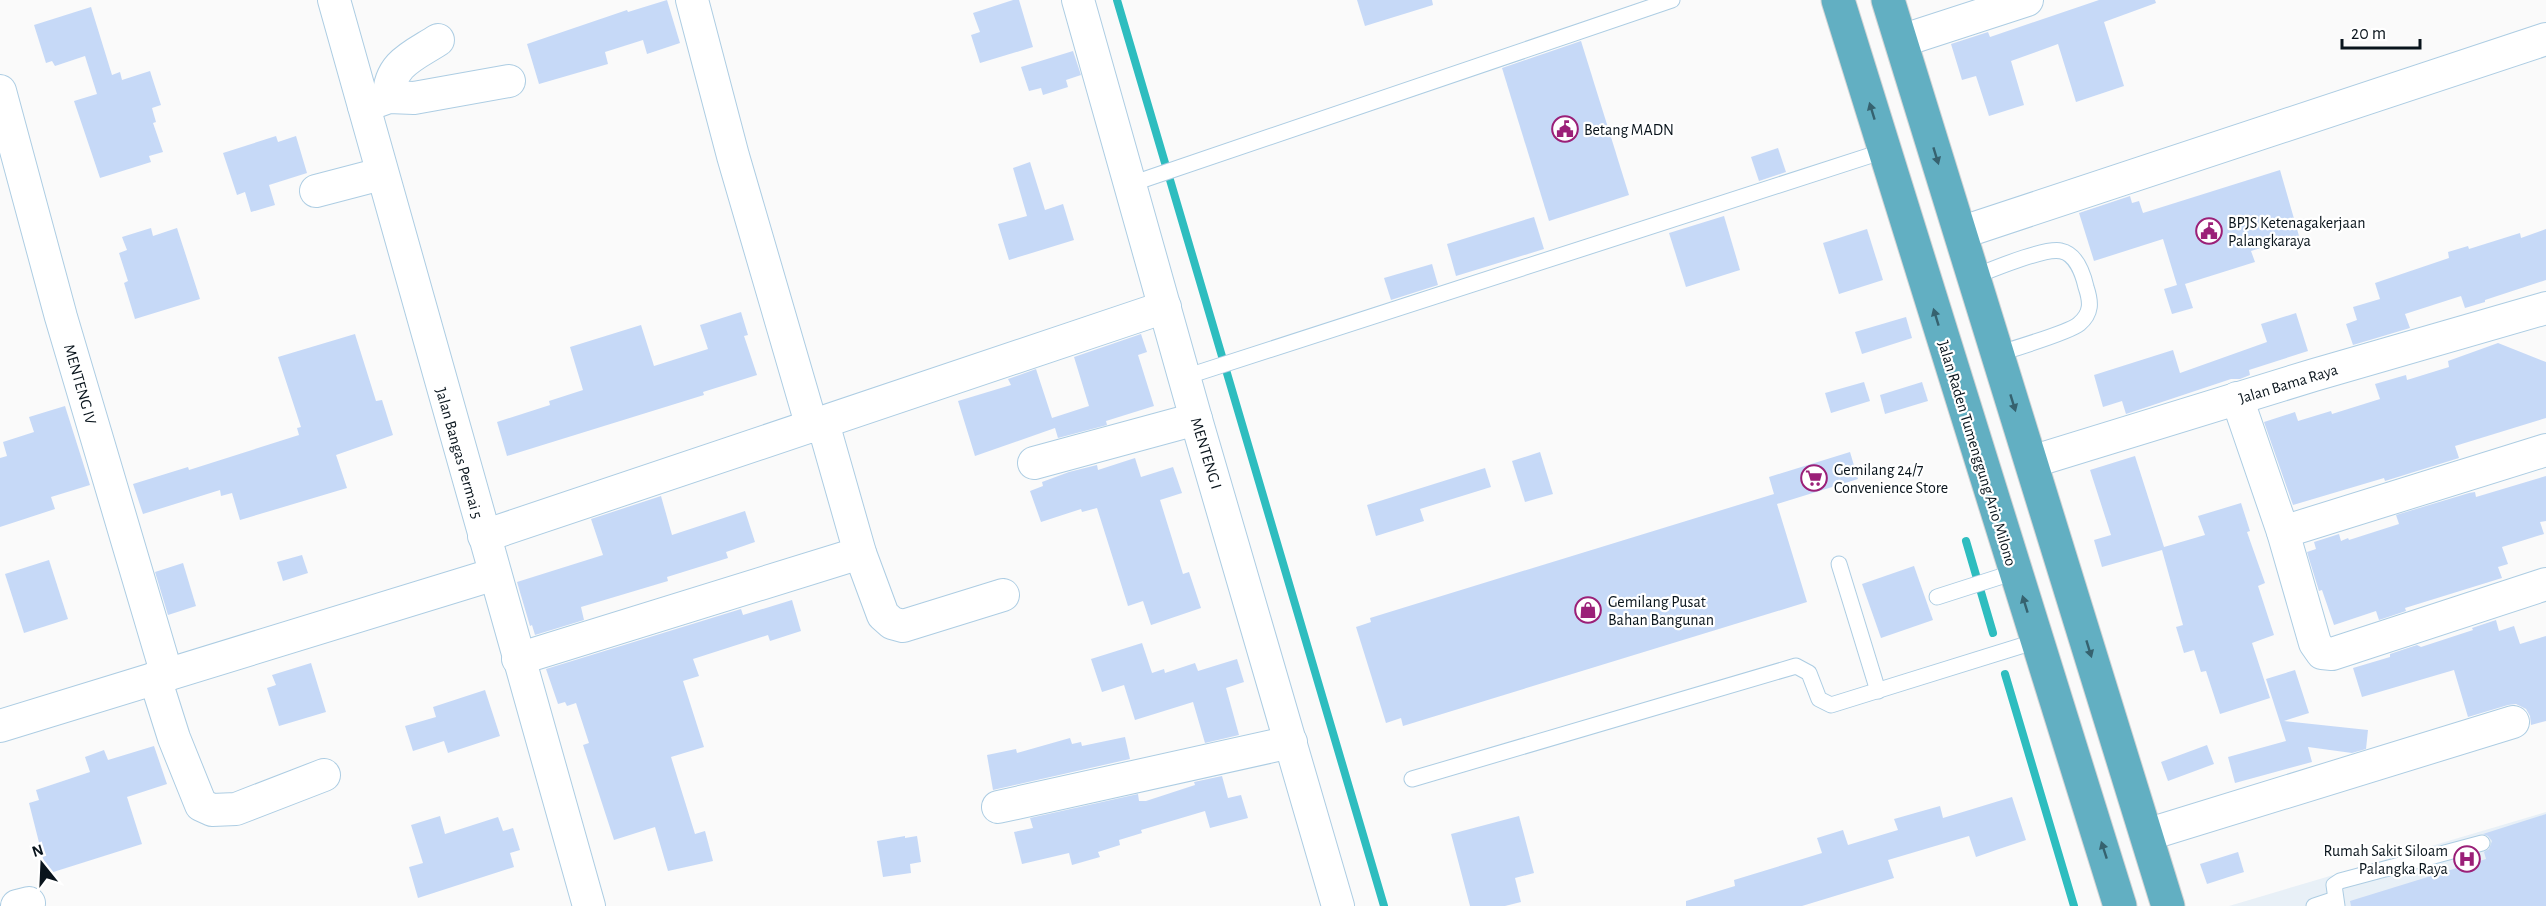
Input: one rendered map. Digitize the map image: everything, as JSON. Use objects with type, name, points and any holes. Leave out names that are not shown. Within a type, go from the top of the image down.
[{"type":"highway","name":"Jalan Raden Tumenggung Ario Milono","points":[[1838,0],[2120,906]]},
{"type":"highway","points":[[1888,0],[2168,906]]},
{"type":"street","name":"Jalan Bangas Permai 5","points":[[334,0],[376,101],[381,174],[589,906]]},
{"type":"street","points":[[692,0],[733,156],[818,425],[883,615],[892,623],[903,626],[1003,595]]},
{"type":"street","name":"MENTENG I","points":[[1078,0],[1142,180],[1165,307],[1338,906]]},
{"type":"street","points":[[1901,41],[2027,0]]},
{"type":"street","points":[[1960,234],[2546,39]]},
{"type":"street","points":[[376,101],[395,70],[438,40]]},
{"type":"street","points":[[376,101],[414,98],[509,81]]},
{"type":"street","name":"MENTENG IV","points":[[0,91],[161,677],[174,738],[201,805],[212,810],[236,809],[324,775]]},
{"type":"street","points":[[316,191],[381,174]]},
{"type":"street","points":[[484,536],[1165,307]]},
{"type":"street","name":"Jalan Bama Raya","points":[[2031,462],[2237,398],[2546,308]]},
{"type":"street","points":[[2237,398],[2283,532],[2315,643],[2322,653],[2332,654],[2546,584]]},
{"type":"street","points":[[1034,463],[1196,419]]},
{"type":"street","points":[[2283,532],[2546,450]]},
{"type":"street","points":[[518,659],[860,553]]},
{"type":"street","points":[[0,726],[495,574]]},
{"type":"street","points":[[2146,835],[2513,722]]},
{"type":"street","points":[[998,807],[1291,742]]},
{"type":"lane","points":[[1142,180],[1672,0]]},
{"type":"lane","points":[[1185,377],[1884,151]]},
{"type":"lane","points":[[1973,276],[2046,252],[2062,251],[2074,259],[2082,273],[2091,301],[2088,315],[2078,326],[1997,354]]},
{"type":"lane","points":[[1839,564],[1878,691]]},
{"type":"lane","points":[[1937,597],[2015,572]]},
{"type":"lane","points":[[1412,779],[1796,666],[1809,673],[1819,699],[1831,705],[2037,641]]},
{"type":"lane","points":[[2314,906],[2336,902],[2334,885],[2340,881],[2482,843]]},
{"type":"shaded area","name":"Rumah Sakit Siloam Palangka Raya","points":[[2546,812],[2546,906],[2229,906]]},
{"type":"building","points":[[667,0],[680,43],[647,54],[643,40],[605,52],[608,64],[539,84],[527,44],[627,10],[628,12]]},
{"type":"building","points":[[1019,0],[1033,47],[980,63],[971,35],[980,32],[973,13]]},
{"type":"building","points":[[1357,0],[1432,0],[1433,5],[1365,26]]},
{"type":"building","points":[[2099,0],[2155,0],[2156,3],[2104,22],[2124,86],[2076,102],[2058,44],[2011,61],[2024,105],[1989,116],[1976,76],[1962,80],[1951,44],[1988,32],[1990,37]]},
{"type":"building","points":[[91,7],[112,75],[120,72],[122,80],[150,71],[161,105],[152,108],[156,122],[153,123],[163,152],[149,156],[151,162],[100,178],[74,101],[97,94],[85,56],[55,66],[52,61],[46,63],[34,25]]},
{"type":"building","name":"Betang MADN","points":[[1581,41],[1629,195],[1549,221],[1502,68]]},
{"type":"building","points":[[1073,51],[1081,75],[1066,80],[1068,87],[1043,95],[1041,88],[1029,91],[1021,67]]},
{"type":"building","points":[[276,136],[278,142],[296,136],[307,173],[269,185],[275,205],[251,212],[245,192],[237,195],[223,153]]},
{"type":"building","points":[[1778,148],[1786,172],[1759,181],[1751,157]]},
{"type":"building","points":[[1030,162],[1045,210],[1063,204],[1074,240],[1009,260],[998,224],[1027,216],[1013,168]]},
{"type":"building","points":[[2280,170],[2299,236],[2251,251],[2255,262],[2185,284],[2193,308],[2172,314],[2164,289],[2177,285],[2163,239],[2094,261],[2079,213],[2130,196],[2132,203],[2139,201],[2143,213]]},
{"type":"building","points":[[1724,216],[1740,270],[1686,287],[1669,233]]},
{"type":"building","points":[[1534,217],[1544,249],[1456,276],[1447,244]]},
{"type":"building","points":[[151,228],[153,236],[177,228],[200,299],[135,319],[124,283],[128,281],[119,253],[127,250],[122,237]]},
{"type":"building","points":[[1867,229],[1883,280],[1839,294],[1823,243]]},
{"type":"building","points":[[2546,229],[2546,280],[2465,308],[2461,296],[2405,314],[2410,328],[2353,345],[2346,324],[2357,320],[2353,307],[2380,299],[2375,283],[2449,258],[2448,252],[2468,246],[2469,249],[2520,233],[2521,238]]},
{"type":"building","points":[[1432,264],[1438,285],[1391,300],[1384,278]]},
{"type":"building","points":[[741,312],[748,335],[744,336],[757,375],[703,392],[704,395],[507,456],[497,422],[550,405],[549,401],[583,390],[570,347],[641,325],[654,366],[708,349],[700,325]]},
{"type":"building","points":[[2296,313],[2308,351],[2249,370],[2250,375],[2240,379],[2231,379],[2126,414],[2122,401],[2103,407],[2094,375],[2173,350],[2180,373],[2267,342],[2261,324]]},
{"type":"building","points":[[1906,317],[1912,338],[1862,354],[1855,332]]},
{"type":"building","points":[[355,334],[376,401],[382,400],[393,435],[336,455],[347,488],[240,520],[232,493],[221,496],[220,490],[143,514],[133,484],[188,467],[189,470],[299,435],[297,428],[301,427],[278,357]]},
{"type":"building","points":[[1141,334],[1147,352],[1138,355],[1154,406],[1106,421],[1107,425],[1058,438],[1055,428],[975,456],[958,401],[1011,385],[1008,379],[1036,369],[1052,418],[1089,406],[1074,357]]},
{"type":"building","points":[[2498,343],[2546,362],[2546,418],[2455,446],[2459,458],[2385,481],[2384,478],[2293,505],[2264,422],[2295,412],[2298,421],[2331,411],[2332,414],[2380,399],[2375,384],[2406,375],[2407,380],[2449,367],[2448,361]]},
{"type":"building","points":[[1864,382],[1870,401],[1831,413],[1825,393]]},
{"type":"building","points":[[1922,382],[1928,401],[1885,414],[1880,395]]},
{"type":"building","points":[[65,406],[90,485],[51,497],[55,509],[0,527],[0,458],[7,456],[3,442],[34,432],[29,417]]},
{"type":"building","points":[[1540,452],[1553,494],[1525,502],[1512,461]]},
{"type":"building","name":"Gemilang Pusat Bahan Bangunan","points":[[1850,452],[1858,479],[1777,504],[1807,602],[1403,726],[1401,718],[1386,723],[1356,627],[1371,622],[1370,618],[1774,494],[1769,477]]},
{"type":"building","points":[[2135,456],[2164,547],[2205,535],[2198,516],[2241,503],[2250,531],[2247,532],[2265,583],[2258,586],[2274,635],[2252,643],[2270,698],[2220,714],[2206,671],[2201,672],[2194,650],[2184,653],[2176,627],[2183,625],[2162,550],[2102,567],[2094,540],[2111,535],[2090,470]]},
{"type":"building","points":[[1135,458],[1141,477],[1173,467],[1182,493],[1160,500],[1183,574],[1189,572],[1201,608],[1151,625],[1143,601],[1128,606],[1097,508],[1082,512],[1081,509],[1041,522],[1030,491],[1043,486],[1042,482],[1069,472],[1097,465],[1098,470]]},
{"type":"building","points":[[1485,468],[1491,487],[1420,509],[1424,521],[1376,536],[1367,505]]},
{"type":"building","points":[[2546,476],[2546,521],[2540,522],[2544,534],[2502,547],[2508,564],[2498,567],[2502,578],[2405,608],[2406,611],[2379,620],[2376,611],[2334,625],[2322,590],[2319,591],[2307,552],[2316,549],[2314,542],[2339,534],[2341,541],[2348,538],[2349,540],[2399,524],[2396,515],[2469,493],[2475,492],[2476,497]]},
{"type":"building","points":[[661,496],[672,535],[745,511],[755,542],[726,552],[728,558],[667,577],[668,581],[581,607],[584,620],[535,635],[532,625],[530,626],[517,582],[603,555],[591,519]]},
{"type":"building","points":[[302,555],[308,573],[283,581],[277,562]]},
{"type":"building","points":[[49,560],[68,619],[24,633],[5,574]]},
{"type":"building","points":[[183,563],[196,606],[168,615],[155,572]]},
{"type":"building","points":[[1914,566],[1933,620],[1881,638],[1862,584]]},
{"type":"building","points":[[792,600],[801,631],[770,641],[768,635],[693,659],[699,676],[683,681],[704,747],[671,757],[695,834],[705,831],[713,861],[668,871],[655,827],[614,840],[583,745],[589,743],[576,703],[567,706],[565,702],[558,704],[546,669],[741,609],[743,615]]},
{"type":"building","points":[[2496,620],[2499,631],[2514,626],[2520,644],[2546,636],[2546,721],[2531,725],[2526,709],[2516,704],[2468,717],[2454,670],[2362,697],[2353,668],[2390,657],[2390,654],[2417,645],[2421,647],[2473,630],[2472,628]]},
{"type":"building","points":[[1142,643],[1152,673],[1164,669],[1165,673],[1195,663],[1198,671],[1237,659],[1244,682],[1226,688],[1239,735],[1205,743],[1193,702],[1135,720],[1124,685],[1102,692],[1091,659]]},
{"type":"building","points":[[311,663],[326,712],[279,726],[267,688],[276,685],[272,675]]},
{"type":"building","points":[[2295,670],[2309,713],[2284,721],[2368,730],[2366,749],[2352,753],[2308,747],[2312,762],[2235,783],[2228,757],[2286,741],[2266,679]]},
{"type":"building","points":[[485,690],[500,736],[448,753],[444,741],[413,751],[405,726],[436,717],[433,707]]},
{"type":"building","points":[[1125,737],[1130,759],[993,790],[987,755],[1016,749],[1017,753],[1070,738],[1072,744],[1081,742],[1082,746]]},
{"type":"building","points":[[2207,745],[2214,764],[2168,781],[2161,762]]},
{"type":"building","points":[[154,746],[167,784],[127,797],[142,844],[47,874],[29,803],[39,800],[36,790],[90,772],[85,757],[104,750],[108,760]]},
{"type":"building","points":[[1222,776],[1228,798],[1241,795],[1248,818],[1210,828],[1205,811],[1141,830],[1142,833],[1119,840],[1120,845],[1098,852],[1100,857],[1072,865],[1069,853],[1022,864],[1014,832],[1033,828],[1030,818],[1138,794],[1139,801],[1146,801],[1195,785],[1194,782]]},
{"type":"building","points":[[2012,797],[2026,840],[1976,857],[1969,836],[1888,860],[1894,878],[1802,906],[1686,906],[1686,901],[1735,886],[1734,880],[1822,853],[1817,838],[1843,830],[1848,845],[1898,830],[1894,819],[1940,806],[1943,818]]},
{"type":"building","name":"Rumah Sakit Siloam Palangka Raya","points":[[2546,814],[2546,906],[2351,906],[2350,901],[2486,859],[2484,852],[2489,849],[2492,841],[2483,834]]},
{"type":"building","points":[[440,816],[445,834],[498,817],[503,831],[513,828],[520,850],[510,853],[514,867],[418,898],[409,867],[423,863],[411,825]]},
{"type":"building","points":[[1519,816],[1534,873],[1515,878],[1521,902],[1505,906],[1470,906],[1451,834]]},
{"type":"building","points":[[905,836],[905,838],[917,836],[921,862],[910,864],[911,873],[883,877],[877,841]]},
{"type":"building","points":[[2238,852],[2244,872],[2207,884],[2200,864]]},
{"type":"waterway","points":[[1117,0],[1384,906]]},
{"type":"waterway","points":[[1966,541],[1993,633]]},
{"type":"waterway","points":[[2005,674],[2074,906]]},
{"type":"place","name":"Betang MADN","points":[[1565,129]]},
{"type":"place","name":"BPJS Ketenagakerjaan Palangkaraya","points":[[2209,231]]},
{"type":"place","name":"Gemilang 24/7 Convenience Store","points":[[1814,478]]},
{"type":"place","name":"Gemilang Pusat Bahan Bangunan","points":[[1588,610]]},
{"type":"place","name":"Rumah Sakit Siloam Palangka Raya","points":[[2467,859]]}]
